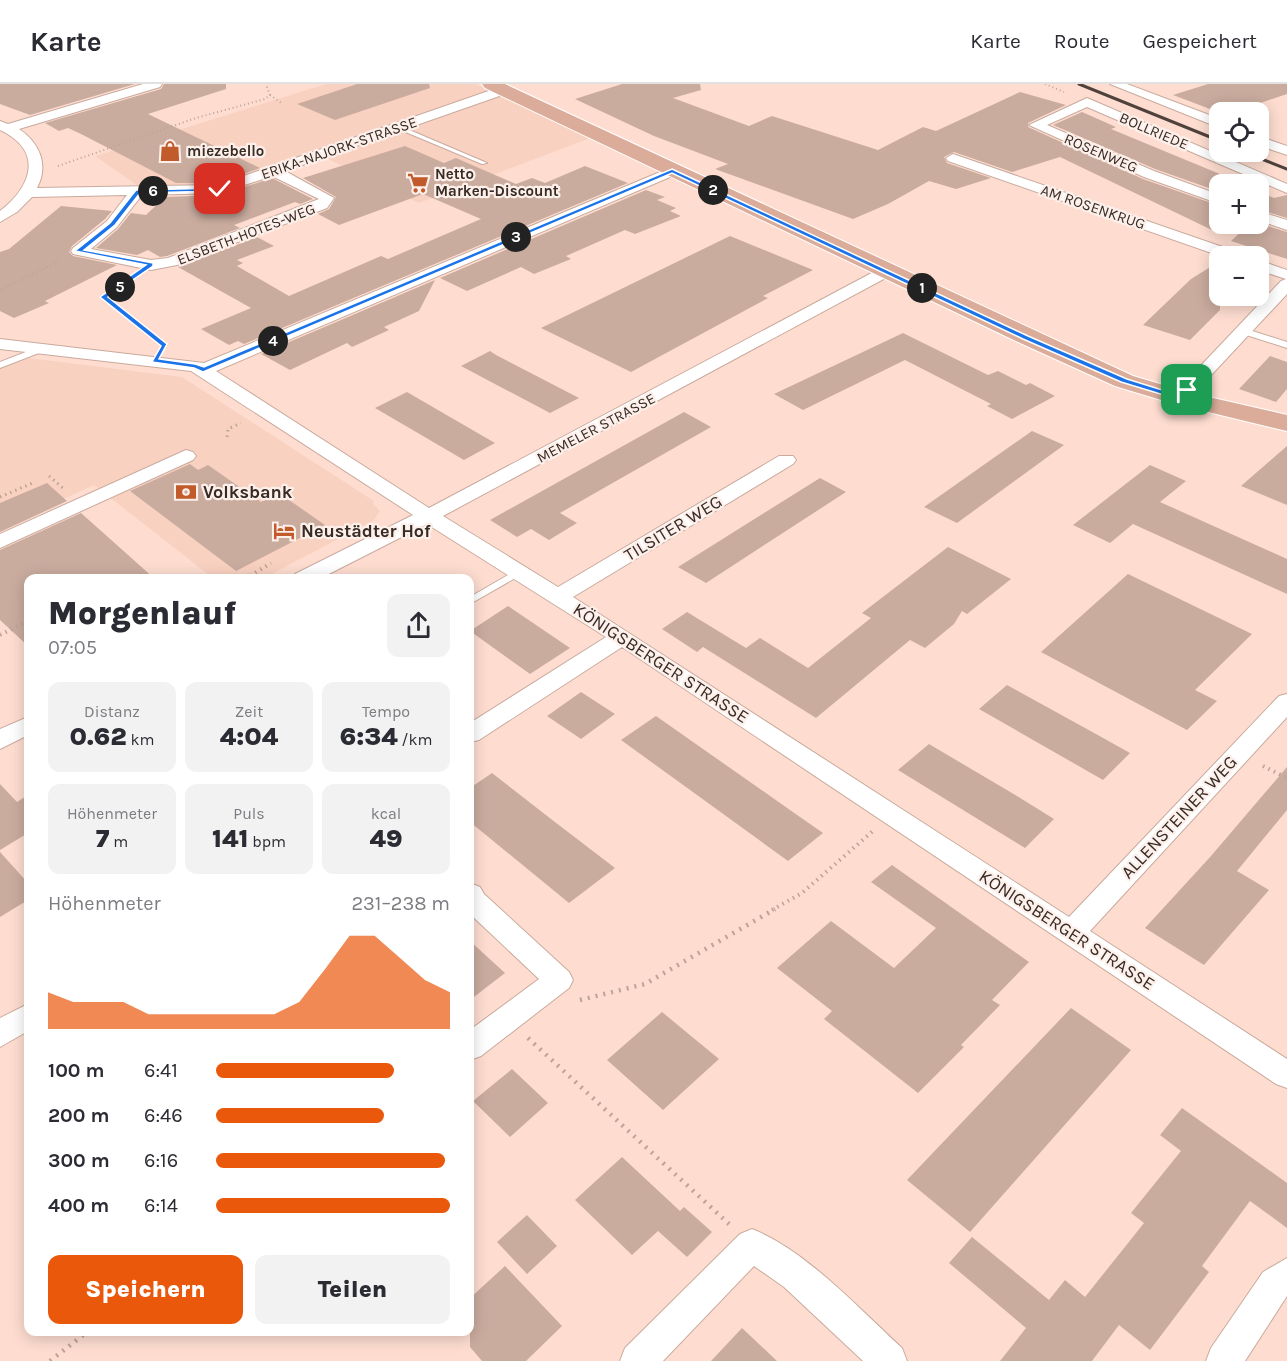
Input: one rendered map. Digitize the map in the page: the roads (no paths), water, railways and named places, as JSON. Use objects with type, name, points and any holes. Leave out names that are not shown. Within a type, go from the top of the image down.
[{"type":"main road","points":[[497,87],[887,272],[1124,381],[1180,398],[1287,423]]},
{"type":"street","points":[[4,127],[156,84]]},
{"type":"street","points":[[1116,84],[1209,120]]},
{"type":"street","points":[[1131,90],[1145,84]]},
{"type":"street","name":"ERIKA-NAJORK-STRASSE","points":[[28,193],[220,189],[398,127],[497,87]]},
{"type":"street","name":"BOLLRIEDE","points":[[1087,102],[1287,189]]},
{"type":"street","name":"ROSENWEG","points":[[1087,102],[1036,125],[1149,174],[1209,196]]},
{"type":"street","points":[[0,218],[28,193],[37,170],[33,148],[24,138],[4,127]]},
{"type":"street","points":[[1269,144],[1287,151]]},
{"type":"street","name":"AM ROSENKRUG","points":[[952,158],[1209,247]]},
{"type":"street","name":"ELSBETH-HOTES-WEG","points":[[138,191],[112,224],[78,251],[151,265],[171,262],[322,205],[327,198],[273,171]]},
{"type":"street","points":[[203,370],[672,171]]},
{"type":"street","points":[[1269,219],[1287,225]]},
{"type":"street","points":[[1269,269],[1287,275]]},
{"type":"street","name":"MEMELER STRASSE","points":[[313,574],[465,498],[887,272]]},
{"type":"street","points":[[1180,398],[1287,284]]},
{"type":"street","name":"KÖNIGSBERGER STRASSE","points":[[0,344],[195,366],[203,370],[427,515],[559,596],[1287,1075]]},
{"type":"street","points":[[0,542],[186,456]]},
{"type":"street","name":"TILSITER WEG","points":[[559,596],[786,460]]},
{"type":"street","points":[[474,731],[622,637]]},
{"type":"street","name":"ALLENSTEINER WEG","points":[[1071,933],[1287,702]]},
{"type":"street","points":[[2,736],[24,727]]},
{"type":"street","points":[[474,902],[559,980],[474,1044]]},
{"type":"street","points":[[0,1034],[24,1019]]},
{"type":"street","points":[[638,1361],[752,1245],[796,1275],[888,1361]]},
{"type":"street","points":[[1224,1361],[1275,1284],[1287,1275]]},
{"type":"lane","points":[[398,127],[484,163]]},
{"type":"lane","points":[[1243,331],[1287,345]]},
{"type":"lane","points":[[0,365],[41,349]]},
{"type":"lane","points":[[474,599],[520,571]]},
{"type":"railway","points":[[1079,84],[1209,137]]},
{"type":"railway","points":[[1269,162],[1287,169]]},
{"type":"place","name":"miezebello","points":[[170,151]]},
{"type":"place","name":"Netto Marken-Discount","points":[[418,183]]},
{"type":"place","name":"Volksbank","points":[[186,492]]},
{"type":"place","name":"Neustädter Hof","points":[[284,531]]}]
